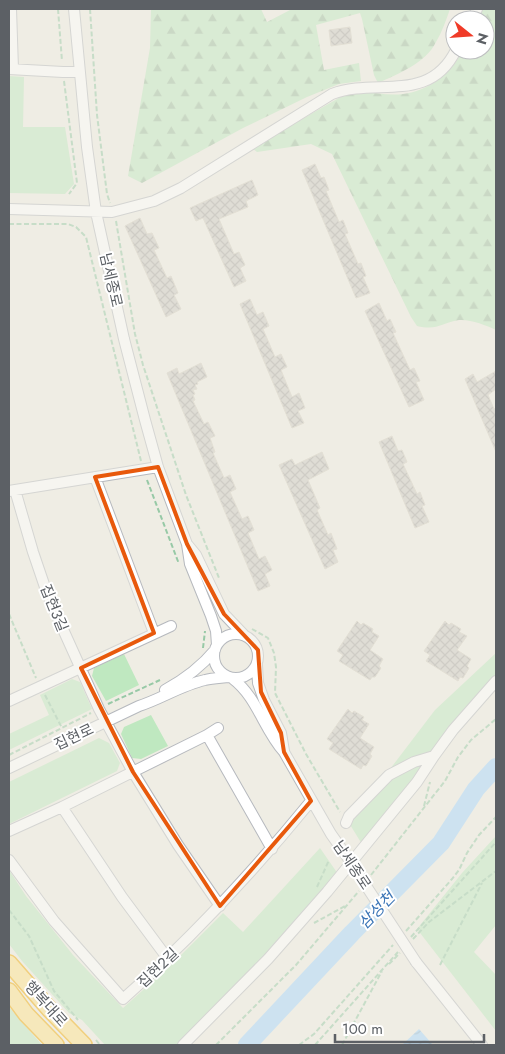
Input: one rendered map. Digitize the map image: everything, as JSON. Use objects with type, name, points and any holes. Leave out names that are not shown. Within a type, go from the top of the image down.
[{"type":"highway","name":"행복대로","points":[[9,963],[50,1010],[90,1042]]},
{"type":"highway","name":"행복대로","points":[[9,991],[26,1014],[56,1045]]},
{"type":"street","points":[[11,9],[11,69],[79,72]]},
{"type":"street","name":"남세종로","points":[[74,9],[79,72],[96,212],[124,339],[158,467],[187,544],[190,564],[216,631],[216,647]]},
{"type":"street","points":[[9,209],[112,212],[154,201],[182,188],[332,94],[344,89],[369,86],[399,88],[412,85],[426,80],[445,66],[449,60]]},
{"type":"street","points":[[12,490],[158,467]]},
{"type":"street","points":[[95,477],[154,633]]},
{"type":"street","name":"집현3길","points":[[12,490],[48,596],[106,722],[133,772],[220,906]]},
{"type":"street","name":"남세종로","points":[[187,544],[196,555],[224,614],[246,631]]},
{"type":"street","points":[[9,701],[171,626]]},
{"type":"street","points":[[246,631],[258,650],[257,665],[248,676],[240,679],[231,678],[220,671],[216,665],[216,647],[220,641],[229,636],[246,631]]},
{"type":"street","name":"집현로","points":[[139,706],[152,696],[192,674],[205,662],[216,647]]},
{"type":"street","name":"남세종로","points":[[257,665],[258,683],[264,700],[281,733],[284,752]]},
{"type":"street","name":"남세종로","points":[[231,678],[241,685],[250,698],[274,741],[284,752],[352,865],[416,962],[482,1045]]},
{"type":"street","name":"집현로","points":[[9,768],[139,706],[158,700],[192,684],[206,680],[231,678]]},
{"type":"street","points":[[183,1045],[327,892],[417,782],[453,730],[496,681]]},
{"type":"street","points":[[9,832],[62,808],[218,728]]},
{"type":"street","points":[[207,735],[272,850]]},
{"type":"street","points":[[346,823],[349,816],[389,775],[414,762],[434,756]]},
{"type":"street","name":"집현2길","points":[[9,860],[54,920],[123,999],[168,959],[220,906],[272,850],[312,801]]},
{"type":"street","points":[[62,808],[122,897],[168,959]]},
{"type":"path","points":[[58,9],[62,72],[77,183],[69,194]]},
{"type":"path","points":[[90,9],[97,115],[107,194],[116,220],[135,334],[156,408],[186,495],[220,580]]},
{"type":"path","points":[[9,224],[68,224],[76,227],[86,237],[143,470],[180,567]]},
{"type":"path","points":[[9,614],[38,681]]},
{"type":"path","points":[[202,650],[205,626]]},
{"type":"path","points":[[246,631],[268,638],[274,653],[276,666],[275,693],[306,754],[346,823]]},
{"type":"path","points":[[108,704],[161,680]]},
{"type":"path","points":[[44,692],[62,728]]},
{"type":"path","points":[[9,755],[91,713]]},
{"type":"path","points":[[440,965],[483,881]]},
{"type":"path","points":[[290,933],[316,922],[349,904]]},
{"type":"path","points":[[9,910],[29,936],[54,991],[79,1021]]},
{"type":"path","points":[[90,1042],[100,1045]]},
{"type":"highlighted area","points":[[158,467],[187,544],[224,614],[258,650],[261,692],[281,733],[284,752],[311,801],[220,906],[133,772],[81,668],[154,633],[95,477]]},
{"type":"green space","points":[[151,9],[261,9],[267,22],[292,9],[450,9],[445,10],[444,26],[426,56],[411,67],[378,83],[374,75],[360,13],[316,25],[324,70],[359,63],[361,81],[339,84],[307,97],[243,128],[142,183],[128,176],[150,48]]},
{"type":"green space","points":[[496,9],[496,330],[468,320],[453,321],[430,328],[417,326],[332,154],[311,144],[257,152],[252,148],[344,95],[360,92],[392,95],[413,92],[439,80],[457,60],[495,60],[495,10],[482,10]]},
{"type":"green space","points":[[9,76],[24,77],[23,127],[65,127],[74,184],[65,194],[9,193]]},
{"type":"green space","points":[[496,653],[496,685],[436,747],[365,849],[349,823],[435,710]]},
{"type":"green space","points":[[124,654],[139,685],[106,701],[92,676],[94,668]]},
{"type":"green space","points":[[72,679],[80,682],[92,709],[9,750],[9,734],[49,715],[40,695]]},
{"type":"green space","points":[[151,715],[168,746],[141,759],[132,758],[121,734],[124,727]]},
{"type":"green space","points":[[99,738],[109,743],[120,763],[117,771],[9,824],[9,782]]},
{"type":"green space","points":[[496,836],[496,925],[474,952],[496,975],[496,1031],[417,929],[462,873]]},
{"type":"green space","points":[[320,848],[338,874],[295,927],[180,1045],[105,1045],[82,1020],[69,1013],[9,944],[9,870],[26,896],[73,955],[123,1008],[172,964],[223,913],[243,932]]},
{"type":"green space","points":[[9,1007],[42,1045],[9,1045]]},
{"type":"water","points":[[419,1029],[433,1045],[402,1045]]},
{"type":"building","points":[[350,27],[352,43],[331,46],[329,30]]},
{"type":"building","points":[[315,164],[321,178],[324,177],[329,190],[326,191],[339,222],[343,220],[348,233],[345,234],[358,264],[361,263],[366,276],[363,277],[370,293],[356,298],[302,170]]},
{"type":"building","points":[[252,180],[258,195],[246,201],[248,207],[219,219],[234,254],[239,252],[245,265],[240,268],[246,281],[234,287],[203,218],[196,221],[190,208]]},
{"type":"building","points":[[140,218],[147,234],[152,233],[159,248],[154,250],[167,278],[171,276],[178,293],[174,295],[181,309],[166,317],[125,226]]},
{"type":"building","points":[[250,299],[257,315],[263,312],[269,326],[263,329],[275,357],[281,354],[287,367],[281,370],[292,397],[299,393],[305,408],[298,411],[304,423],[292,428],[240,304]]},
{"type":"building","points":[[379,303],[387,321],[390,319],[396,332],[393,333],[410,370],[414,368],[420,381],[416,382],[424,400],[409,407],[365,311]]},
{"type":"building","points":[[201,363],[207,377],[195,385],[197,389],[193,390],[195,400],[193,401],[204,424],[208,422],[215,436],[210,438],[215,452],[213,453],[224,478],[230,475],[236,489],[230,492],[242,519],[248,516],[254,530],[248,533],[259,559],[265,556],[272,570],[265,574],[270,586],[258,591],[167,373],[177,368],[179,374]]},
{"type":"building","points":[[496,371],[496,389],[488,395],[494,409],[496,408],[496,452],[465,379],[473,374],[477,382]]},
{"type":"building","points":[[392,436],[398,451],[402,450],[407,462],[403,464],[417,494],[420,492],[425,505],[422,506],[429,522],[415,528],[379,442]]},
{"type":"building","points":[[322,452],[329,469],[308,480],[320,508],[317,510],[328,535],[331,533],[337,549],[333,550],[338,562],[325,569],[279,465],[292,459],[295,465]]},
{"type":"building","points":[[357,621],[361,625],[363,623],[373,629],[372,632],[379,636],[370,650],[383,659],[379,666],[381,668],[375,677],[372,677],[370,680],[339,661],[343,655],[337,651]]},
{"type":"building","points":[[445,621],[449,625],[451,623],[461,629],[459,632],[467,636],[457,650],[471,659],[467,666],[469,668],[463,678],[460,677],[458,681],[426,661],[430,655],[424,651]]},
{"type":"building","points":[[348,709],[352,713],[354,711],[364,717],[362,720],[369,724],[360,738],[374,747],[370,754],[372,756],[366,766],[363,765],[361,769],[329,749],[333,743],[327,739]]},
{"type":"waterway","name":"삼성천","points":[[247,1045],[352,933],[441,843],[476,789],[496,767]]}]
